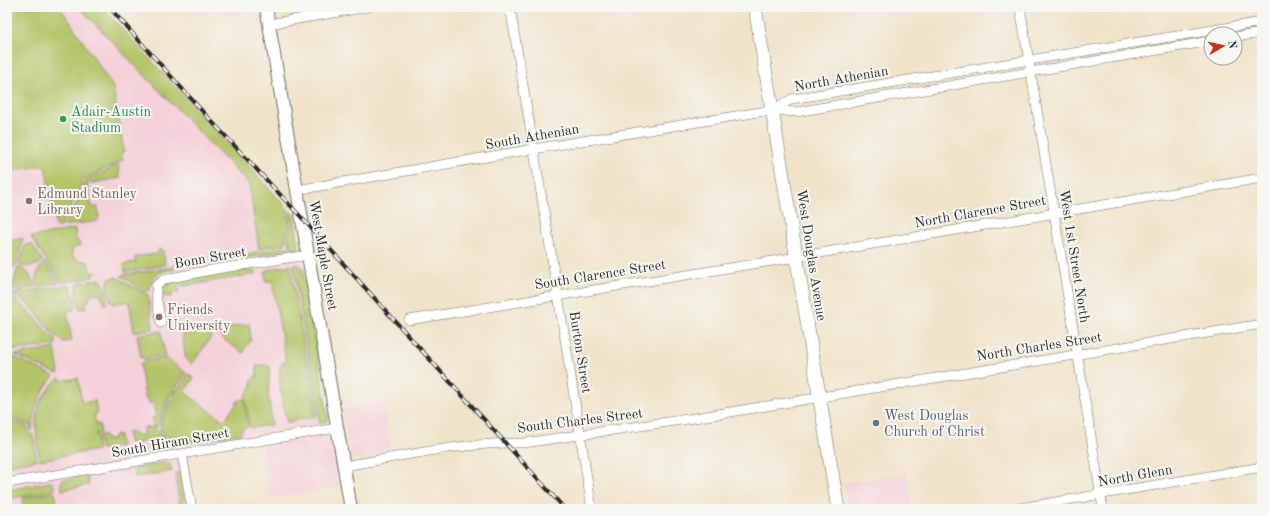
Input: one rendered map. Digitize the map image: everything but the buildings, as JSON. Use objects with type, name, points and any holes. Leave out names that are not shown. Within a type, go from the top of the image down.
[{"type":"main road","name":"West Douglas Avenue","points":[[755,7],[838,509]]},
{"type":"street","name":"West Maple Street","points":[[266,7],[351,509]]},
{"type":"street","points":[[269,24],[368,7]]},
{"type":"street","name":"Burton Street","points":[[510,7],[592,509]]},
{"type":"street","name":"West 1st Street North","points":[[1020,7],[1103,509]]},
{"type":"street","name":"North Athenian","points":[[772,110],[792,99],[1262,22]]},
{"type":"street","points":[[1243,36],[1262,33]]},
{"type":"street","name":"North Athenian","points":[[772,110],[796,112],[1203,42]]},
{"type":"street","name":"South Athenian","points":[[297,190],[533,149],[772,110]]},
{"type":"street","name":"North Clarence Street","points":[[796,257],[1262,178]]},
{"type":"street","name":"Bonn Street","points":[[161,323],[156,295],[156,286],[165,279],[217,269],[308,255]]},
{"type":"street","name":"South Clarence Street","points":[[409,320],[796,257]]},
{"type":"street","name":"North Charles Street","points":[[820,396],[1262,324]]},
{"type":"street","name":"South Charles Street","points":[[344,466],[467,445],[524,443],[580,436],[820,396]]},
{"type":"street","name":"South Hiram Street","points":[[7,483],[337,428]]},
{"type":"street","points":[[182,454],[192,509]]},
{"type":"street","name":"North Glenn","points":[[1014,509],[1262,467]]},
{"type":"shaded area","name":"Friends University","points":[[7,7],[102,7],[295,217],[328,417],[327,421],[320,424],[177,447],[187,509],[7,509]]},
{"type":"shaded area","points":[[383,402],[392,453],[354,460],[352,459],[350,457],[342,410]]},
{"type":"shaded area","points":[[323,436],[328,438],[333,447],[340,487],[271,498],[261,446]]},
{"type":"shaded area","points":[[907,473],[913,509],[849,509],[844,483]]},
{"type":"green space","name":"Adair-Austin Stadium","points":[[7,7],[60,7],[113,87],[124,152],[121,153],[123,160],[84,179],[60,227],[56,227],[45,165],[7,172]]},
{"type":"green space","points":[[79,7],[102,7],[287,208],[290,226],[285,232],[286,242],[284,245],[259,249],[249,184]]},
{"type":"green space","points":[[118,164],[120,178],[87,184],[92,207],[98,207],[99,218],[97,221],[63,226],[83,191],[85,183],[88,179]]},
{"type":"green space","points":[[290,211],[294,215],[299,247],[298,249],[291,250],[287,233],[292,226]]},
{"type":"green space","points":[[75,229],[76,239],[81,245],[73,249],[73,257],[78,260],[88,262],[91,273],[96,272],[93,277],[61,283],[31,237]]},
{"type":"green space","points":[[23,238],[17,264],[7,270],[7,241]]},
{"type":"green space","points":[[32,244],[43,261],[38,265],[32,266],[19,265],[25,245]]},
{"type":"green space","points":[[288,247],[288,251],[232,260],[228,259],[228,257]]},
{"type":"green space","points":[[159,249],[163,251],[165,265],[125,272],[124,264],[136,262],[135,257],[156,254]]},
{"type":"green space","points":[[45,262],[58,283],[36,287],[37,273]]},
{"type":"green space","points":[[176,264],[176,268],[174,270],[165,271],[154,278],[150,285],[150,290],[145,291],[121,276],[173,267]]},
{"type":"green space","points":[[290,265],[316,416],[287,422],[279,376],[281,364],[286,362],[272,281],[266,281],[265,273],[269,269]]},
{"type":"green space","points":[[293,265],[300,265],[303,268],[328,417],[327,421],[320,424]]},
{"type":"green space","points":[[18,267],[29,274],[34,287],[13,291],[12,288]]},
{"type":"green space","points":[[253,269],[256,274],[178,287],[179,292],[172,294],[172,297],[163,296],[161,288],[165,283]]},
{"type":"green space","points":[[116,277],[148,295],[153,329],[134,332],[129,301],[113,304],[108,292],[108,282],[109,279]]},
{"type":"green space","points":[[100,279],[105,286],[107,303],[105,305],[101,295],[94,293],[90,296],[89,301],[86,302],[86,308],[80,309],[77,296],[78,283]]},
{"type":"green space","points":[[69,285],[75,301],[74,310],[67,311],[72,341],[63,342],[51,332],[31,306],[13,294]]},
{"type":"green space","points":[[7,293],[9,293],[32,314],[48,334],[56,339],[55,345],[7,351]]},
{"type":"green space","points":[[249,324],[251,340],[243,353],[219,336],[218,329]]},
{"type":"green space","points":[[210,330],[211,337],[192,364],[186,359],[182,335]]},
{"type":"green space","points":[[161,331],[165,356],[143,359],[141,357],[137,335]]},
{"type":"green space","points":[[55,348],[59,373],[57,374],[15,355]]},
{"type":"green space","points":[[7,354],[54,376],[44,389],[38,401],[32,431],[29,425],[7,417]]},
{"type":"green space","points":[[166,358],[186,373],[169,397],[162,413],[159,425],[156,427],[153,425],[152,418],[156,417],[153,403],[149,403],[148,398],[145,398],[140,364],[143,362]]},
{"type":"green space","points":[[264,365],[270,367],[268,394],[272,425],[250,428],[245,396],[252,386],[251,382],[256,375],[258,378],[256,366]]},
{"type":"green space","points":[[188,374],[194,378],[184,392],[224,421],[239,400],[244,399],[248,427],[243,428],[240,434],[179,444],[173,437],[160,437],[164,414],[173,396]]},
{"type":"green space","points":[[60,378],[61,381],[78,378],[82,403],[95,401],[97,414],[94,414],[96,425],[99,424],[101,433],[96,434],[98,450],[40,460],[36,432],[39,405],[43,397]]},
{"type":"green space","points":[[7,420],[26,426],[33,436],[37,460],[7,465]]},
{"type":"green space","points":[[153,427],[156,429],[158,434],[154,440],[130,444],[127,435],[128,432],[133,432],[135,435],[139,436],[143,434],[143,428]]},
{"type":"green space","points":[[118,434],[120,436],[121,446],[101,449],[98,436],[104,435],[107,440],[114,438],[115,435]]},
{"type":"green space","points":[[169,462],[172,471],[135,477],[134,468]]},
{"type":"green space","points":[[175,473],[180,473],[185,505],[180,507]]},
{"type":"green space","points":[[87,476],[89,485],[62,490],[61,482],[63,480]]},
{"type":"green space","points":[[51,482],[54,485],[54,491],[7,499],[7,490]]},
{"type":"green space","points":[[55,493],[58,509],[23,509],[23,498]]},
{"type":"railway","points":[[109,7],[565,509]]},
{"type":"place","name":"Adair-Austin Stadium","points":[[63,119]]},
{"type":"place","name":"Edmund Stanley Library","points":[[29,201]]},
{"type":"place","name":"Friends University","points":[[159,317]]},
{"type":"place","name":"West Douglas Church of Christ","points":[[876,423]]}]
